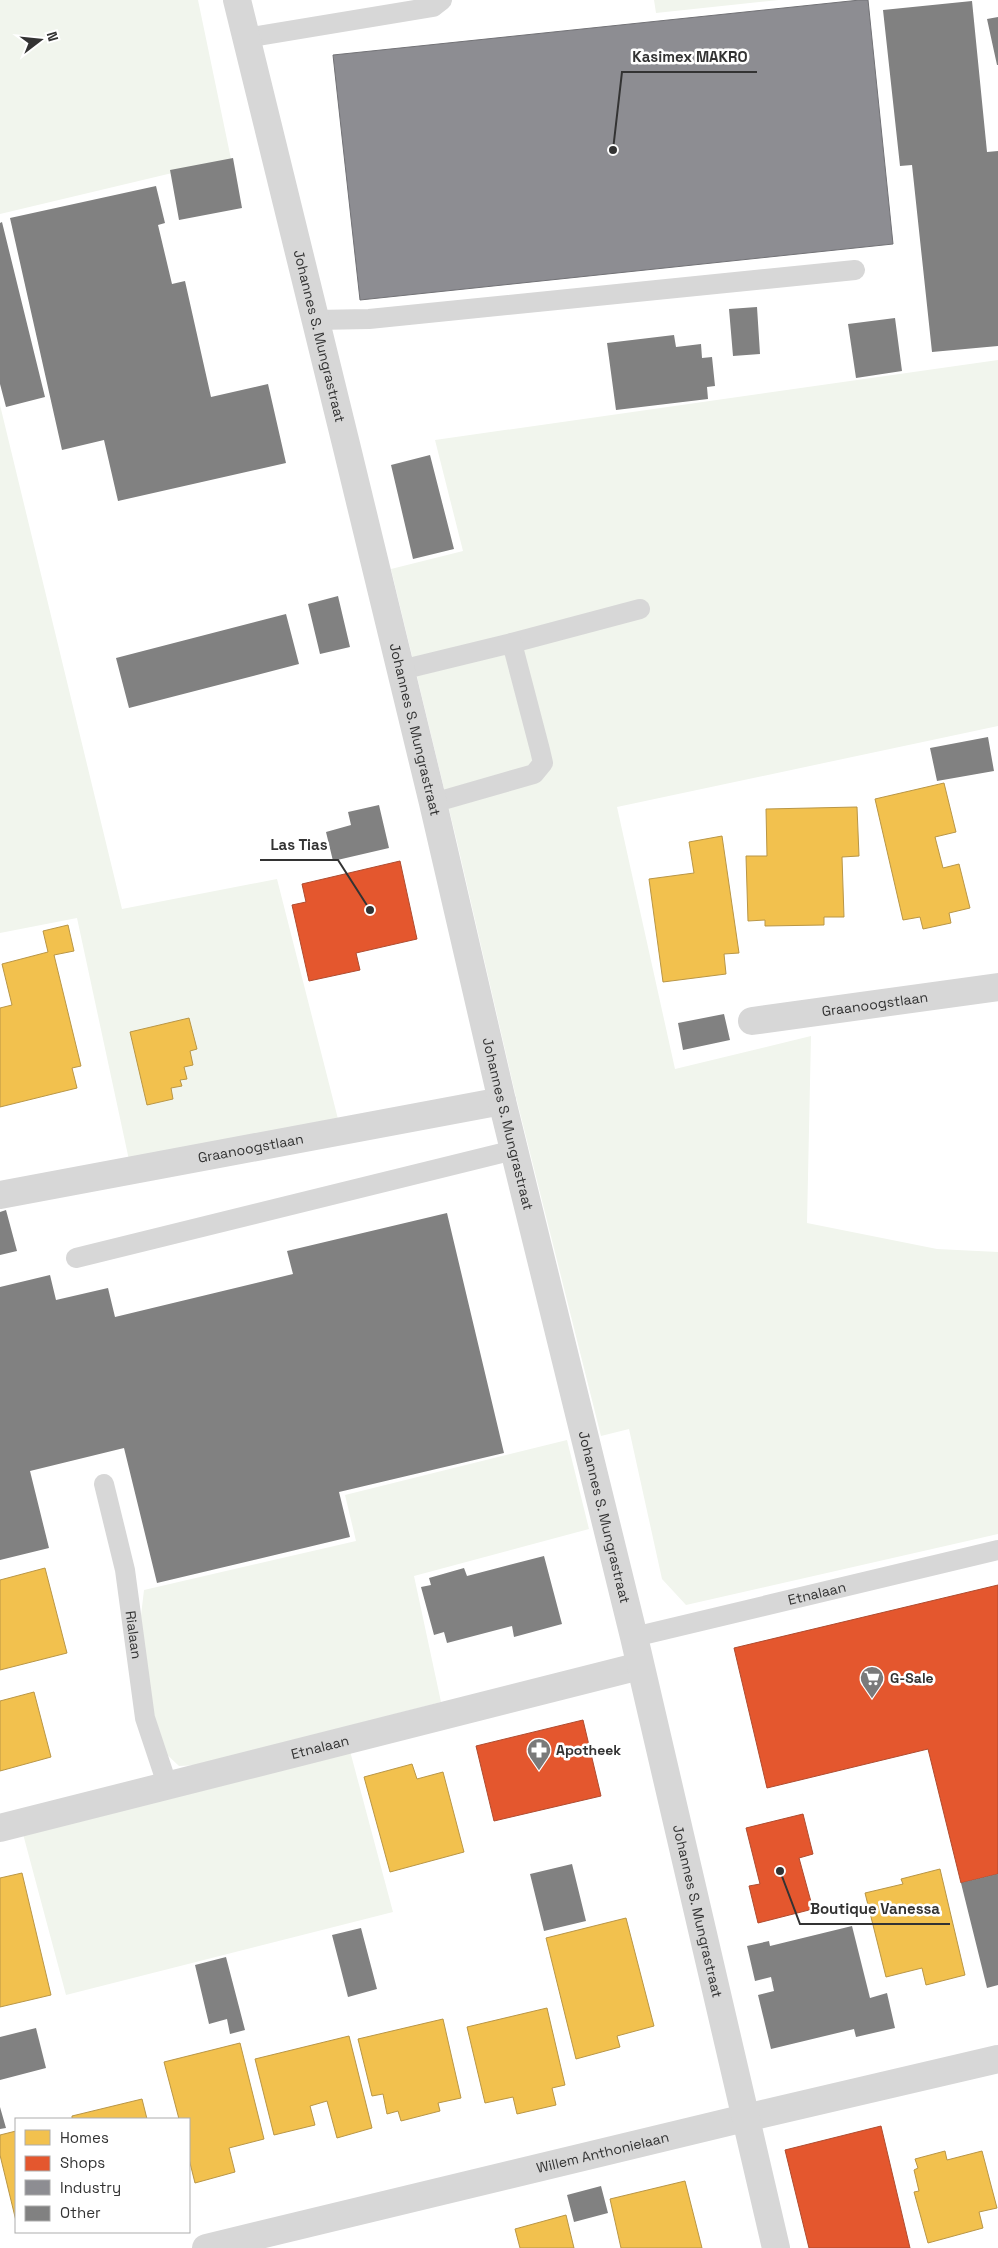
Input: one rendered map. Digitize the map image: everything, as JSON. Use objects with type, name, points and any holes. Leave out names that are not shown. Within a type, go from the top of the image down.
[{"type":"street","name":"Johannes S. Mungrastraat","points":[[237,0],[433,802],[502,1101],[634,1637],[776,2248]]},
{"type":"street","name":"Graanoogstlaan","points":[[752,1020],[998,987]]},
{"type":"street","name":"Graanoogstlaan","points":[[0,1195],[502,1101]]},
{"type":"street","name":"Etnalaan","points":[[0,1828],[167,1784],[640,1666]]},
{"type":"street","name":"Willem Anthonielaan","points":[[206,2248],[745,2118],[998,2060]]},
{"type":"lane","points":[[246,38],[433,6],[442,0]]},
{"type":"lane","points":[[316,320],[369,319],[855,270]]},
{"type":"lane","points":[[400,670],[640,609]]},
{"type":"lane","points":[[433,802],[534,774],[543,763],[512,643]]},
{"type":"lane","points":[[76,1258],[514,1150]]},
{"type":"lane","name":"Rialaan","points":[[104,1484],[126,1570],[144,1718],[167,1784]]},
{"type":"lane","name":"Etnalaan","points":[[634,1637],[998,1550]]},
{"type":"shaded area","points":[[0,0],[198,0],[231,159],[0,214]]},
{"type":"shaded area","points":[[654,0],[779,0],[656,13]]},
{"type":"shaded area","points":[[998,360],[998,726],[617,807],[675,1069],[811,1036],[807,1223],[937,1249],[998,1252],[998,1534],[686,1605],[662,1579],[629,1429],[601,1436],[515,1093],[391,569],[463,551],[435,440]]},
{"type":"shaded area","points":[[0,405],[122,909],[277,879],[338,1119],[129,1160],[77,918],[0,933]]},
{"type":"shaded area","points":[[567,1440],[589,1529],[414,1576],[441,1702],[200,1765],[179,1766],[162,1750],[152,1712],[140,1624],[144,1590],[356,1541],[345,1495]]},
{"type":"shaded area","points":[[350,1751],[393,1912],[66,1995],[23,1834]]},
{"type":"building: Homes","points":[[944,783],[956,832],[935,837],[943,868],[959,864],[970,908],[949,913],[951,923],[923,929],[920,917],[903,920],[875,799]]},
{"type":"building: Homes","points":[[857,807],[859,856],[842,857],[844,917],[824,917],[824,925],[765,926],[765,920],[748,921],[746,856],[767,856],[766,809]]},
{"type":"building: Homes","points":[[722,836],[739,953],[724,954],[726,974],[663,982],[649,879],[694,873],[689,842]]},
{"type":"building: Homes","points":[[68,925],[74,951],[54,955],[81,1066],[72,1068],[77,1088],[0,1107],[0,1008],[12,1005],[2,964],[48,952],[43,931]]},
{"type":"building: Homes","points":[[189,1018],[197,1049],[190,1051],[193,1065],[184,1067],[187,1079],[180,1080],[182,1086],[171,1088],[173,1099],[147,1105],[130,1032]]},
{"type":"building: Homes","points":[[45,1568],[67,1653],[0,1670],[0,1580]]},
{"type":"building: Homes","points":[[34,1692],[51,1757],[0,1771],[0,1701]]},
{"type":"building: Homes","points":[[412,1764],[417,1779],[443,1772],[464,1852],[390,1872],[364,1777]]},
{"type":"building: Homes","points":[[940,1869],[965,1975],[926,1985],[922,1968],[886,1977],[865,1893],[903,1884],[901,1879]]},
{"type":"building: Homes","points":[[22,1873],[51,1995],[0,2007],[0,1878]]},
{"type":"building: Homes","points":[[626,1918],[654,2026],[617,2036],[620,2047],[576,2059],[546,1938]]},
{"type":"building: Homes","points":[[547,2008],[565,2085],[552,2088],[556,2105],[517,2114],[513,2097],[485,2103],[467,2027]]},
{"type":"building: Homes","points":[[443,2019],[461,2098],[438,2103],[440,2111],[401,2121],[398,2111],[387,2114],[383,2094],[372,2096],[358,2039]]},
{"type":"building: Homes","points":[[349,2036],[372,2128],[337,2138],[327,2101],[310,2106],[315,2125],[274,2135],[255,2059]]},
{"type":"building: Homes","points":[[240,2043],[264,2139],[229,2148],[235,2172],[195,2183],[190,2163],[190,2118],[179,2118],[164,2062]]},
{"type":"building: Homes","points":[[142,2099],[147,2118],[72,2118],[72,2116]]},
{"type":"building: Homes","points":[[15,2131],[15,2217],[0,2155],[0,2135]]},
{"type":"building: Homes","points":[[945,2151],[947,2160],[982,2151],[997,2208],[979,2212],[983,2228],[928,2243],[914,2192],[919,2191],[914,2170],[918,2168],[915,2159]]},
{"type":"building: Homes","points":[[685,2181],[702,2248],[621,2248],[610,2199]]},
{"type":"building: Homes","points":[[566,2215],[574,2248],[520,2248],[515,2229]]},
{"type":"building: Shops","points":[[400,861],[417,939],[356,953],[360,970],[309,981],[292,905],[306,902],[302,884]]},
{"type":"building: Shops","name":"G-Sale","points":[[998,1585],[998,1874],[961,1883],[928,1749],[767,1788],[734,1648]]},
{"type":"building: Shops","name":"Apotheek","points":[[583,1720],[601,1796],[494,1821],[476,1746]]},
{"type":"building: Shops","points":[[803,1814],[813,1854],[799,1858],[813,1909],[758,1923],[749,1886],[760,1884],[746,1828]]},
{"type":"building: Shops","points":[[881,2126],[910,2248],[809,2248],[785,2150]]},
{"type":"building: Industry","points":[[868,0],[893,244],[360,300],[333,55]]},
{"type":"building: Other","points":[[972,1],[987,152],[998,151],[998,346],[932,352],[912,165],[900,166],[883,10]]},
{"type":"building: Other","points":[[998,17],[998,65],[997,65],[987,19]]},
{"type":"building: Other","points":[[233,158],[242,208],[179,220],[170,170]]},
{"type":"building: Other","points":[[156,186],[165,223],[158,225],[172,284],[185,281],[211,397],[268,384],[286,463],[118,501],[104,440],[62,450],[10,218]]},
{"type":"building: Other","points":[[2,222],[45,397],[6,407],[0,384],[0,223]]},
{"type":"building: Other","points":[[757,307],[760,354],[733,356],[729,309]]},
{"type":"building: Other","points":[[895,318],[902,371],[856,378],[848,324]]},
{"type":"building: Other","points":[[674,335],[676,347],[701,344],[702,358],[712,357],[715,386],[707,387],[708,399],[616,410],[607,343]]},
{"type":"building: Other","points":[[430,455],[454,549],[413,559],[391,465]]},
{"type":"building: Other","points":[[338,596],[350,647],[320,654],[308,604]]},
{"type":"building: Other","points":[[286,614],[299,664],[129,708],[116,658]]},
{"type":"building: Other","points":[[988,737],[994,771],[937,781],[930,748]]},
{"type":"building: Other","points":[[379,805],[389,848],[333,861],[326,832],[351,825],[348,812]]},
{"type":"building: Other","points":[[724,1014],[730,1040],[683,1050],[678,1023]]},
{"type":"building: Other","points":[[6,1210],[17,1251],[0,1255],[0,1212]]},
{"type":"building: Other","points":[[447,1213],[504,1453],[339,1492],[350,1537],[157,1583],[124,1448],[30,1471],[49,1548],[0,1560],[0,1287],[50,1275],[56,1300],[108,1288],[115,1317],[293,1274],[287,1251]]},
{"type":"building: Other","points":[[544,1556],[562,1624],[514,1637],[512,1626],[447,1643],[444,1632],[434,1635],[421,1587],[431,1585],[429,1578],[464,1568],[467,1576]]},
{"type":"building: Other","points":[[572,1864],[586,1921],[544,1931],[530,1874]]},
{"type":"building: Other","points":[[998,1874],[998,1985],[987,1988],[961,1883]]},
{"type":"building: Other","points":[[852,1926],[870,1998],[887,1993],[895,2028],[856,2037],[854,2029],[771,2049],[758,1995],[774,1991],[771,1977],[755,1981],[747,1946],[769,1941],[770,1946]]},
{"type":"building: Other","points":[[361,1928],[377,1989],[348,1997],[332,1935]]},
{"type":"building: Other","points":[[226,1957],[245,2030],[230,2034],[227,2019],[209,2024],[195,1965]]},
{"type":"building: Other","points":[[36,2028],[46,2068],[0,2080],[0,2037]]},
{"type":"building: Other","points":[[0,2107],[6,2128],[0,2129]]},
{"type":"building: Other","points":[[601,2186],[608,2213],[574,2222],[567,2195]]},
{"type":"place","name":"Kasimex MAKRO","points":[[613,150]]},
{"type":"place","name":"Las Tias","points":[[370,910]]},
{"type":"place","name":"G-Sale","points":[[872,1699]]},
{"type":"place","name":"Apotheek","points":[[539,1771]]},
{"type":"place","name":"Boutique Vanessa","points":[[780,1871]]}]
